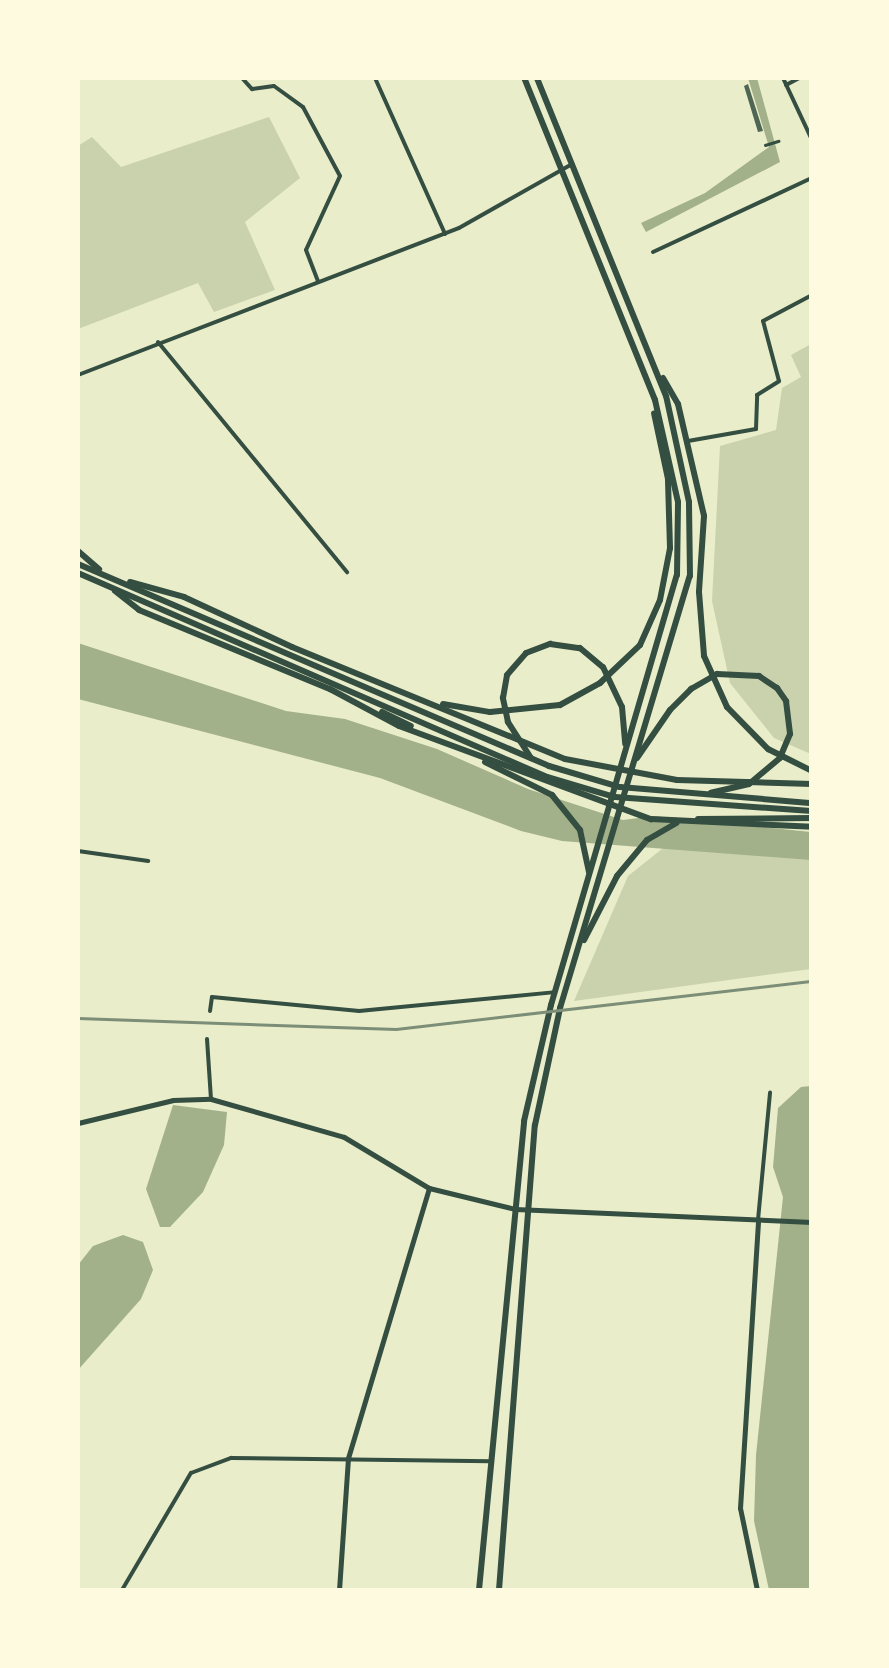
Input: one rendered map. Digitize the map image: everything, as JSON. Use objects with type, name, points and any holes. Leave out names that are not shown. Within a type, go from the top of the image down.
[{"type":"main road","points":[[479,1590],[524,1121],[554,992],[677,575],[678,502],[655,400],[524,78]]},
{"type":"main road","points":[[499,1590],[535,1125],[576,956],[690,576],[689,502],[666,396],[537,78]]},
{"type":"main road","points":[[652,358],[678,404],[704,516],[699,592],[704,656],[727,708],[768,749],[812,771]]},
{"type":"main road","points":[[434,703],[490,712],[560,705],[600,683],[640,646],[660,600],[670,548],[668,479],[647,382]]},
{"type":"main road","points":[[78,551],[139,610],[330,689],[399,726],[651,819],[812,827]]},
{"type":"main road","points":[[78,564],[316,676],[547,777],[615,797],[812,815]]},
{"type":"main road","points":[[78,572],[184,596],[292,647],[565,759],[677,780],[812,784]]},
{"type":"main road","points":[[168,607],[532,759],[620,787],[812,803]]},
{"type":"main road","points":[[532,759],[508,722],[503,698],[507,675],[526,654],[550,644],[580,648],[603,666],[622,707],[625,751]]},
{"type":"main road","points":[[634,763],[670,710],[691,690],[718,674],[759,676],[777,688],[786,701],[790,734],[780,758],[749,784],[705,795]]},
{"type":"main road","points":[[316,676],[362,703],[552,795],[580,830],[590,873]]},
{"type":"main road","points":[[576,956],[618,876],[646,840],[668,825],[708,817],[812,815]]},
{"type":"street","points":[[242,78],[252,89],[274,86],[303,108],[340,176],[306,250],[318,282]]},
{"type":"street","points":[[376,78],[445,234]]},
{"type":"street","points":[[783,78],[812,140]]},
{"type":"street","points":[[786,84],[800,78]]},
{"type":"street","points":[[78,375],[445,234],[572,164]]},
{"type":"street","points":[[653,252],[812,178]]},
{"type":"street","points":[[688,441],[756,429],[757,395],[779,381],[763,322],[812,295]]},
{"type":"street","points":[[158,342],[347,572]]},
{"type":"street","points":[[78,850],[148,861]]},
{"type":"street","points":[[210,1011],[212,996],[359,1012],[554,992]]},
{"type":"street","points":[[207,1039],[211,1100]]},
{"type":"street","points":[[756,1590],[740,1508],[770,1092]]},
{"type":"street","points":[[78,1123],[173,1100],[211,1100],[344,1138],[429,1188],[515,1209],[812,1222]]},
{"type":"street","points":[[339,1590],[348,1458],[429,1188]]},
{"type":"street","points":[[122,1590],[191,1473],[231,1458],[491,1461]]},
{"type":"path","points":[[765,145],[778,141]]},
{"type":"shaded area","points":[[748,78],[757,78],[780,162],[646,232],[641,223],[705,193],[769,147]]},
{"type":"shaded area","points":[[269,117],[300,178],[245,222],[275,290],[214,312],[198,283],[78,329],[78,146],[92,137],[121,167]]},
{"type":"shaded area","points":[[811,344],[811,754],[774,738],[730,683],[712,601],[720,446],[776,430],[782,388],[801,377],[791,355]]},
{"type":"shaded area","points":[[78,643],[286,711],[345,719],[437,749],[528,789],[623,820],[654,816],[811,832],[811,860],[562,841],[521,831],[380,778],[78,699]]},
{"type":"shaded area","points":[[672,841],[811,850],[811,969],[574,1001],[628,876]]},
{"type":"shaded area","points":[[811,1086],[811,1590],[769,1590],[754,1521],[756,1455],[783,1197],[773,1167],[778,1108],[801,1087]]},
{"type":"shaded area","points":[[173,1105],[227,1112],[224,1145],[203,1192],[170,1227],[160,1227],[146,1189]]},
{"type":"shaded area","points":[[123,1235],[143,1242],[153,1270],[141,1299],[78,1370],[78,1265],[93,1246]]},
{"type":"building","points":[[748,84],[763,131],[758,132],[744,86]]},
{"type":"railway","points":[[78,1018],[396,1029],[812,981]]}]
